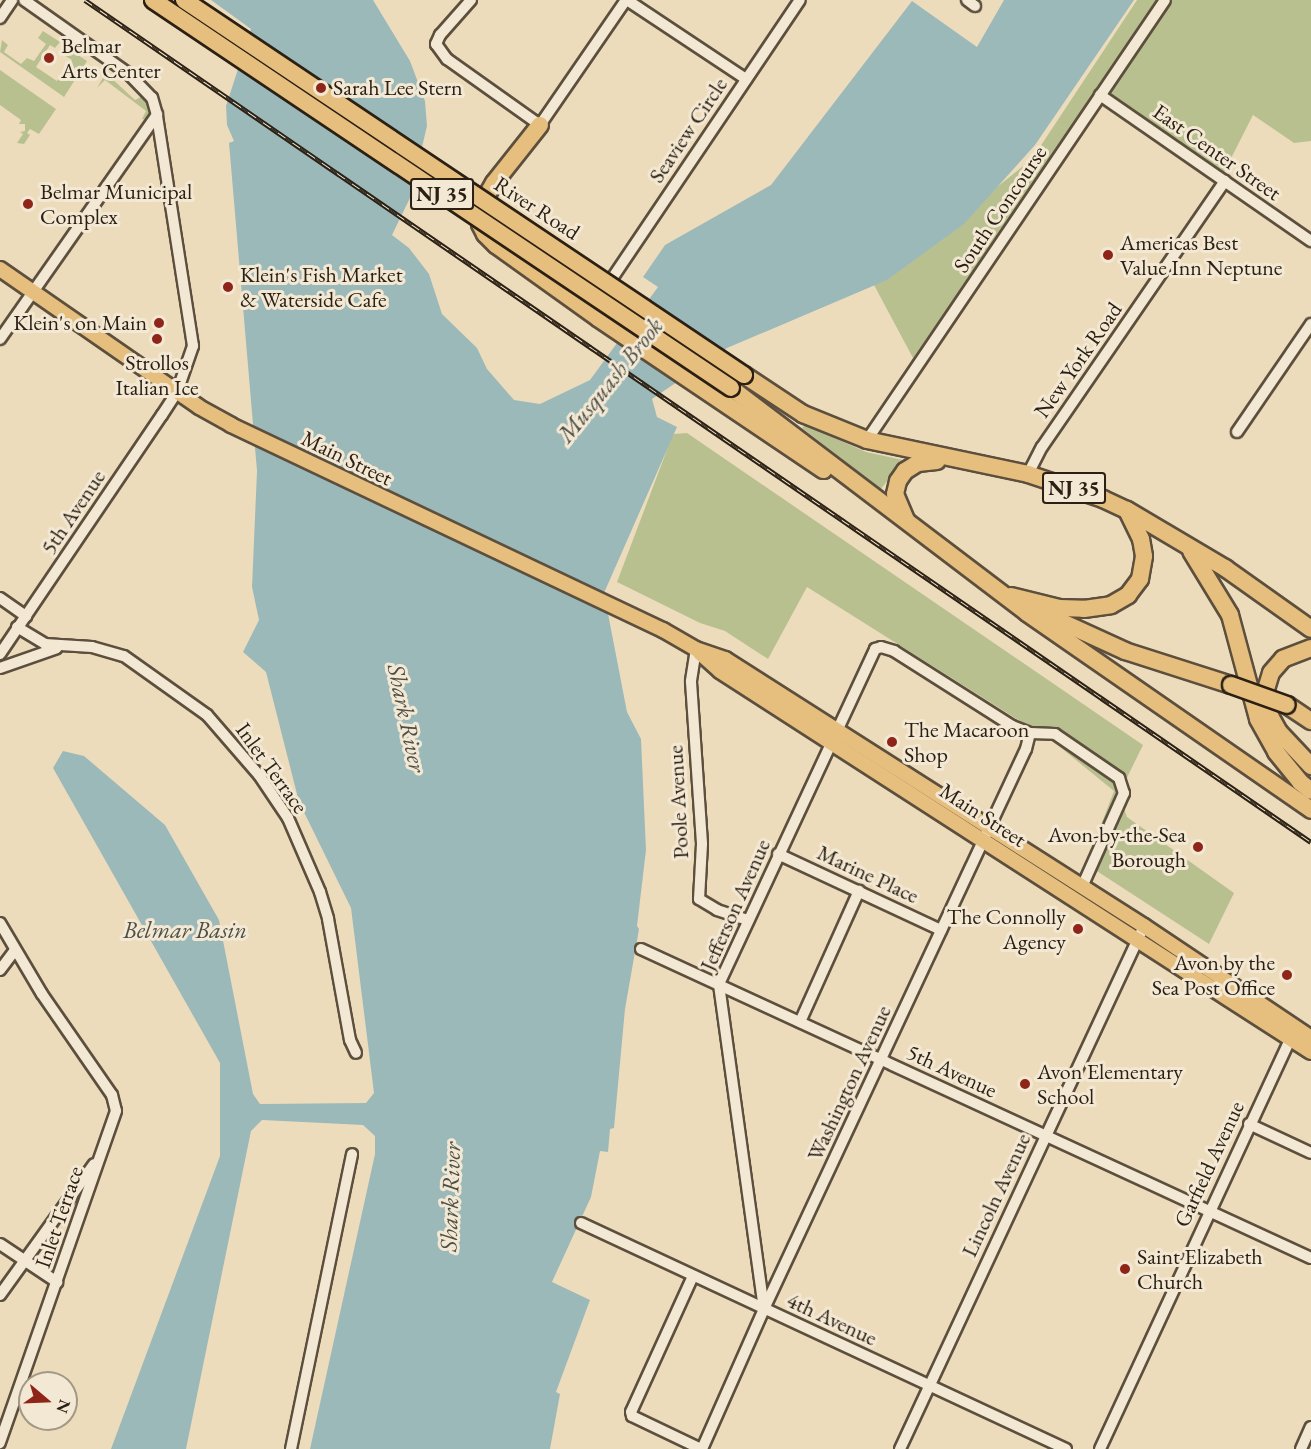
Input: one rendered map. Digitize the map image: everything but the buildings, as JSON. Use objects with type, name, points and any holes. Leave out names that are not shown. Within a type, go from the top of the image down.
[{"type":"highway","name":"NJ 35","points":[[153,0],[731,388],[1004,594],[1082,633],[1311,712]]},
{"type":"highway","name":"River Road","points":[[184,0],[803,414],[867,440]]},
{"type":"highway","points":[[540,125],[494,183],[482,204],[480,224],[496,245],[717,400],[947,552]]},
{"type":"highway","name":"NJ 35","points":[[867,440],[1060,482],[1127,510],[1225,568],[1311,629]]},
{"type":"highway","points":[[907,522],[898,506],[895,494],[898,481],[905,471],[918,464],[950,459]]},
{"type":"highway","points":[[1004,594],[1060,608],[1084,609],[1102,607],[1128,595],[1140,579],[1144,556],[1141,539],[1127,510]]},
{"type":"highway","points":[[1188,547],[1230,615],[1258,719],[1276,752],[1300,782],[1311,791]]},
{"type":"highway","points":[[1004,594],[1027,613],[1311,810]]},
{"type":"highway","points":[[1311,648],[1283,659],[1271,674],[1266,688],[1270,716],[1279,732],[1311,766]]},
{"type":"highway","points":[[1287,705],[1311,720]]},
{"type":"main road","name":"Main Street","points":[[0,269],[177,392],[231,425],[614,609],[663,630],[696,649],[725,659],[834,735],[1141,932],[1293,1033],[1311,1052]]},
{"type":"main road","name":"Main Street","points":[[987,835],[1082,887],[1141,932]]},
{"type":"main road","name":"Main Street","points":[[1293,1033],[1311,1038]]},
{"type":"street","points":[[0,18],[12,0]]},
{"type":"street","points":[[24,0],[108,58],[143,86],[152,98],[158,115],[193,346],[177,392]]},
{"type":"street","points":[[471,0],[440,35],[436,44],[447,58],[540,125],[627,0],[746,79]]},
{"type":"street","name":"Seaview Circle","points":[[609,284],[800,0]]},
{"type":"street","name":"South Concourse","points":[[867,440],[1165,0]]},
{"type":"street","name":"East Center Street","points":[[1100,95],[1311,241]]},
{"type":"street","points":[[0,339],[158,115]]},
{"type":"street","name":"New York Road","points":[[1028,474],[1042,447],[1225,181]]},
{"type":"street","points":[[1237,432],[1311,324]]},
{"type":"street","name":"5th Avenue","points":[[0,654],[177,392]]},
{"type":"street","points":[[0,598],[26,616]]},
{"type":"street","name":"Inlet Terrace","points":[[18,627],[39,642],[105,650],[124,656],[207,715],[259,775],[288,818],[320,892],[328,920],[350,1040],[356,1053]]},
{"type":"street","points":[[0,668],[69,645]]},
{"type":"street","name":"Jefferson Avenue","points":[[764,1308],[719,984],[778,854],[872,653],[881,647],[894,651],[1012,726],[1030,733]]},
{"type":"street","name":"Poole Avenue","points":[[696,649],[691,682],[702,843],[699,899],[717,910],[748,920]]},
{"type":"street","points":[[1030,733],[1055,734],[1119,778],[1125,789],[1082,887]]},
{"type":"street","name":"Washington Avenue","points":[[701,1449],[940,930],[987,835],[1026,749],[1030,733]]},
{"type":"street","name":"Marine Place","points":[[778,854],[940,930]]},
{"type":"street","points":[[800,1022],[859,891]]},
{"type":"street","name":"Inlet Terrace","points":[[0,923],[15,950],[114,1100],[116,1115],[0,1443]]},
{"type":"street","name":"Lincoln Avenue","points":[[900,1449],[1141,932]]},
{"type":"street","name":"5th Avenue","points":[[641,949],[1311,1258]]},
{"type":"street","points":[[0,970],[15,950]]},
{"type":"street","name":"Garfield Avenue","points":[[1100,1449],[1293,1033]]},
{"type":"street","points":[[1249,1124],[1311,1153]]},
{"type":"street","points":[[0,1295],[103,1151]]},
{"type":"street","points":[[291,1449],[352,1154]]},
{"type":"street","name":"4th Avenue","points":[[581,1224],[1066,1449]]},
{"type":"street","points":[[0,1244],[57,1282]]},
{"type":"street","points":[[693,1276],[631,1412],[632,1416],[701,1449]]},
{"type":"street","points":[[1301,1449],[1311,1427]]},
{"type":"green space","points":[[1137,0],[1311,0],[1311,141],[1294,143],[1253,115],[1218,184],[1094,96],[913,358],[874,285],[1032,159]]},
{"type":"green space","points":[[43,31],[60,42],[55,48],[50,45],[36,67],[57,81],[72,60],[64,55],[69,49],[87,61],[64,97],[0,52],[2,40],[8,45],[4,52],[21,64],[27,58],[34,61],[46,44],[38,38]]},
{"type":"green space","points":[[110,66],[107,74],[135,100],[143,96],[151,112],[146,120],[142,119],[146,111],[105,80],[97,88]]},
{"type":"green space","points":[[0,70],[56,109],[39,134],[30,129],[27,133],[30,135],[24,144],[17,143],[23,134],[20,132],[25,131],[25,124],[19,124],[21,120],[0,105]]},
{"type":"green space","points":[[805,425],[866,452],[903,460],[881,489],[802,428]]},
{"type":"green space","points":[[687,433],[1143,745],[1119,794],[1127,817],[1234,893],[1209,944],[1086,864],[1114,791],[1055,743],[807,587],[768,659],[725,631],[700,623],[617,582],[673,434]]},
{"type":"water","points":[[211,0],[373,0],[410,61],[425,101],[427,126],[410,198],[392,235],[409,248],[429,274],[442,314],[477,348],[487,369],[514,400],[540,404],[590,380],[658,287],[643,277],[665,245],[771,185],[912,1],[977,47],[1004,0],[1134,0],[1035,145],[964,224],[887,280],[727,348],[652,399],[657,417],[677,427],[604,593],[627,712],[641,739],[646,850],[637,926],[639,929],[625,1009],[614,1128],[610,1129],[608,1152],[600,1151],[591,1197],[552,1282],[590,1300],[556,1392],[560,1394],[550,1449],[310,1449],[375,1154],[375,1136],[363,1125],[262,1120],[251,1131],[186,1449],[111,1449],[220,1156],[220,1063],[53,768],[63,751],[84,756],[165,825],[219,920],[253,1094],[260,1104],[366,1103],[374,1093],[351,908],[299,802],[266,672],[243,652],[259,620],[252,587],[257,471],[229,143],[234,141],[227,125],[226,106],[251,29]]},
{"type":"railway","points":[[85,0],[1311,842]]},
{"type":"place","name":"Belmar Arts Center","points":[[49,58]]},
{"type":"place","name":"Sarah Lee Stern","points":[[321,88]]},
{"type":"place","name":"Belmar Municipal Complex","points":[[28,204]]},
{"type":"place","name":"Americas Best Value Inn Neptune","points":[[1108,255]]},
{"type":"place","name":"Klein's Fish Market & Waterside Cafe","points":[[228,287]]},
{"type":"place","name":"Klein's on Main","points":[[159,323]]},
{"type":"place","name":"Strollos Italian Ice","points":[[157,339]]},
{"type":"place","name":"The Macaroon Shop","points":[[892,742]]},
{"type":"place","name":"Avon-by-the-Sea Borough","points":[[1198,847]]},
{"type":"place","name":"The Connolly Agency","points":[[1078,929]]},
{"type":"place","name":"Avon by the Sea Post Office","points":[[1287,975]]},
{"type":"place","name":"Avon Elementary School","points":[[1025,1084]]},
{"type":"place","name":"Saint Elizabeth Church","points":[[1125,1269]]},
{"type":"water label","name":"Musquash Brook","points":[[610,380]]},
{"type":"water label","name":"Shark River","points":[[407,718]]},
{"type":"water label","name":"Belmar Basin","points":[[185,930]]},
{"type":"water label","name":"Shark River","points":[[450,1197]]}]
